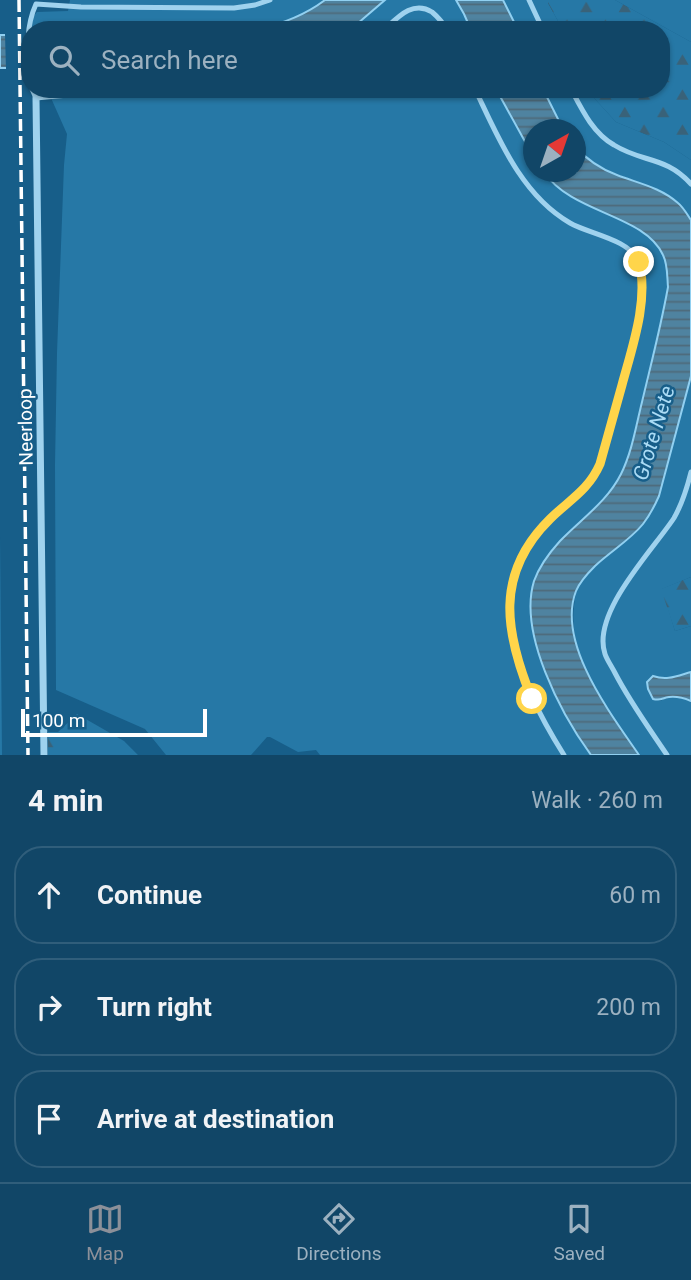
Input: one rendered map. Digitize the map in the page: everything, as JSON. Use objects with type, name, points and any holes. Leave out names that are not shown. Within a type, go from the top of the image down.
[{"type":"street","name":"Neerloop","points":[[36,98],[44,755]]},
{"type":"lane","points":[[30,21],[36,5],[234,8],[270,0]]},
{"type":"lane","points":[[529,0],[539,21]]},
{"type":"lane","points":[[393,21],[406,9],[416,6],[425,7],[439,21]]},
{"type":"lane","points":[[479,98],[518,171],[538,197],[570,223],[626,246],[634,253],[642,273],[637,326],[596,474],[581,493],[554,515],[531,540],[518,562],[511,586],[509,609],[515,651],[523,677],[532,699],[564,755]]},
{"type":"lane","points":[[576,98],[590,123],[612,145],[673,167],[691,184]]},
{"type":"lane","points":[[667,755],[633,706],[604,652],[604,632],[608,615],[634,571],[675,516],[691,472]]},
{"type":"green space","points":[[70,0],[325,0],[309,12],[288,21],[33,21],[37,12],[68,11]]},
{"type":"green space","points":[[385,0],[456,0],[467,21],[360,21]]},
{"type":"green space","points":[[503,0],[548,0],[558,21],[514,21]]},
{"type":"green space","points":[[548,0],[615,0],[653,21],[558,21]]},
{"type":"green space","points":[[615,0],[691,0],[691,42],[670,30],[670,21],[653,21]]},
{"type":"green space","points":[[670,30],[691,42],[691,160],[664,142],[616,122],[595,99],[670,98]]},
{"type":"green space","points":[[51,98],[501,98],[523,138],[523,182],[553,182],[572,196],[640,230],[654,241],[665,259],[668,287],[628,457],[609,493],[560,541],[545,560],[534,581],[531,602],[532,624],[545,672],[567,718],[591,755],[320,755],[316,750],[298,752],[267,737],[251,755],[166,755],[145,729],[56,690],[55,465],[67,134]]},
{"type":"green space","points":[[548,98],[594,98],[616,122],[664,142],[691,160],[691,220],[681,206],[665,194],[612,172],[587,158],[586,119],[558,119]]},
{"type":"green space","points":[[691,376],[691,577],[662,589],[675,631],[691,626],[691,672],[662,679],[648,689],[660,701],[675,698],[691,701],[691,755],[639,755],[604,704],[584,665],[574,626],[575,599],[579,584],[595,565],[637,531],[650,514],[664,478]]},
{"type":"green space","points":[[0,537],[2,755],[0,755]]},
{"type":"green space","points":[[691,577],[691,626],[675,631],[661,589]]},
{"type":"green space","points":[[77,714],[124,741],[138,755],[58,755],[58,732]]},
{"type":"green space","points":[[48,732],[58,732],[58,755],[48,755]]},
{"type":"water","points":[[325,0],[385,0],[360,21],[286,21]]},
{"type":"water","points":[[456,0],[503,0],[514,21],[467,21]]},
{"type":"water","points":[[0,35],[21,35],[21,68],[0,68]]},
{"type":"water","points":[[501,98],[548,98],[558,119],[523,119],[523,138]]},
{"type":"water","name":"Grote Nete","points":[[586,156],[605,170],[656,189],[671,198],[682,206],[691,220],[691,376],[659,496],[638,530],[595,566],[582,581],[576,591],[572,611],[573,633],[590,677],[601,699],[639,755],[591,755],[579,738],[545,672],[532,624],[531,602],[534,581],[542,565],[560,541],[609,493],[625,466],[659,331],[668,287],[667,267],[654,241],[553,182],[586,182]]},
{"type":"water","points":[[691,672],[691,701],[675,697],[653,699],[647,682],[653,676],[667,678]]},
{"type":"pier","points":[[5,34],[21,34],[21,69],[6,69]]},
{"type":"railway","points":[[19,0],[28,755]]},
{"type":"route","points":[[532,699],[515,651],[509,609],[511,586],[518,562],[531,540],[554,515],[581,493],[596,474],[600,464],[637,326],[642,285],[639,262]]}]
